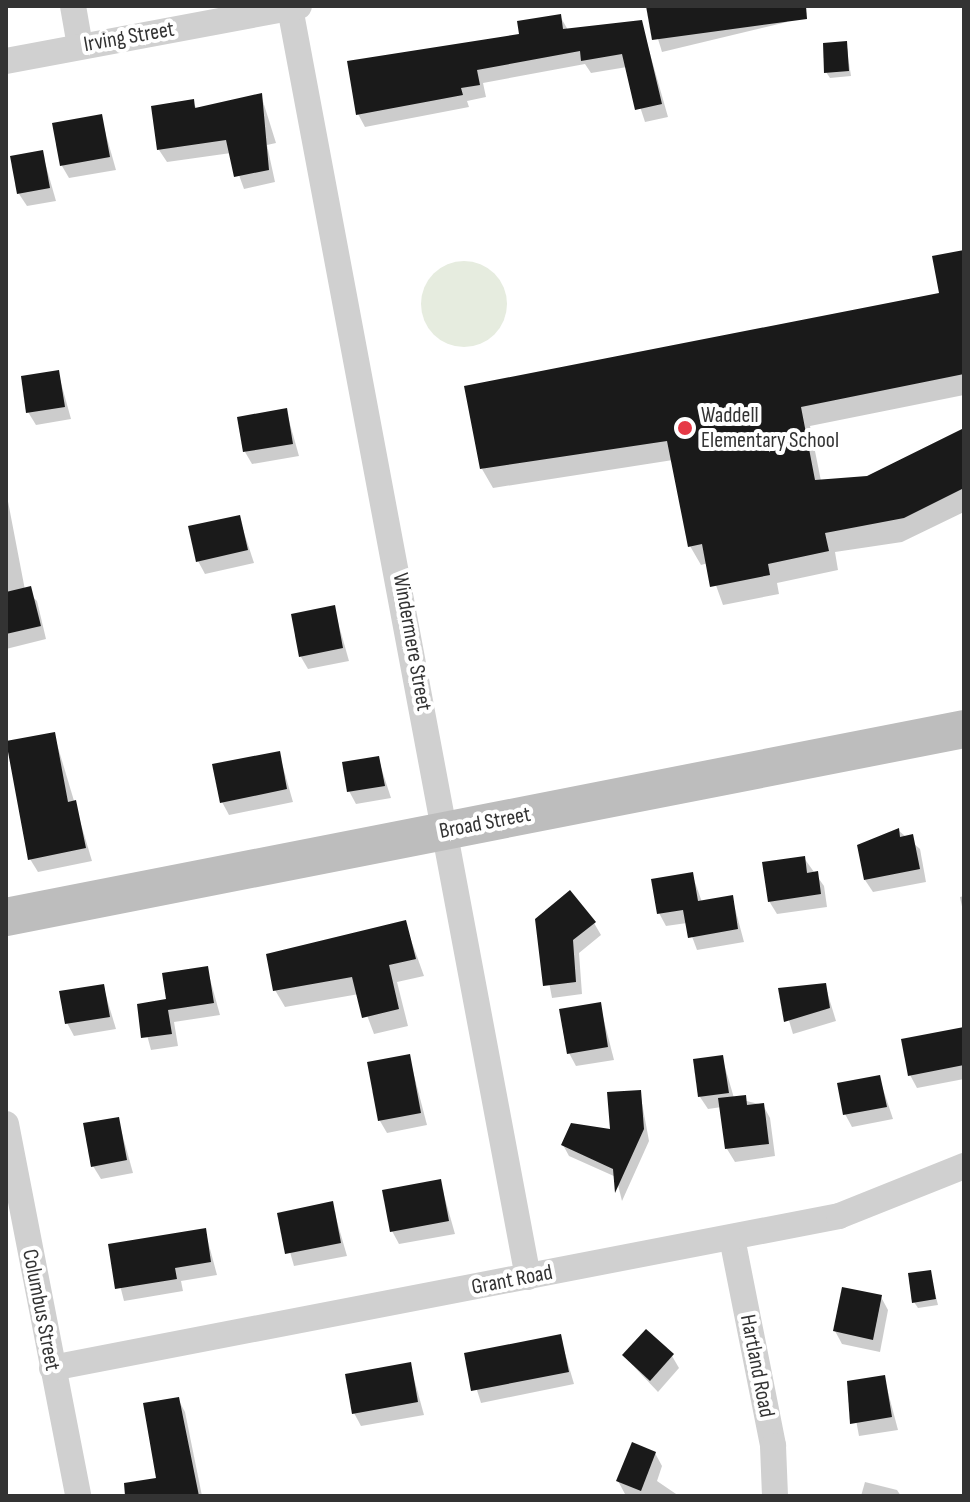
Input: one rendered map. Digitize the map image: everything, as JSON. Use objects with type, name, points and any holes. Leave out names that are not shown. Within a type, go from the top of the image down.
[{"type":"street","points":[[73,6],[80,46]]},
{"type":"street","name":"Irving Street","points":[[6,61],[295,7]]},
{"type":"street","name":"Windermere Street","points":[[295,7],[415,648],[443,831],[528,1277]]},
{"type":"street","name":"Broad Street","points":[[6,917],[964,729]]},
{"type":"street","name":"Columbus Street","points":[[6,1124],[78,1496]]},
{"type":"street","name":"Grant Road","points":[[52,1368],[839,1216],[964,1166]]},
{"type":"street","name":"Hartland Road","points":[[732,1238],[773,1446],[775,1496]]},
{"type":"shaded area","points":[[464,261],[488,268],[500,280],[507,304],[500,328],[488,340],[464,347],[440,340],[428,328],[421,304],[428,280],[440,268]]},
{"type":"building","points":[[646,6],[806,6],[807,19],[652,40]]},
{"type":"building","points":[[561,14],[563,29],[642,20],[662,104],[635,110],[622,54],[581,61],[580,51],[477,70],[480,85],[461,88],[463,95],[356,115],[347,61],[519,34],[517,21]]},
{"type":"building","points":[[847,41],[849,71],[824,73],[823,43]]},
{"type":"building","points":[[262,93],[269,170],[234,177],[226,140],[157,150],[151,106],[194,99],[195,108]]},
{"type":"building","points":[[102,114],[110,157],[60,166],[52,123]]},
{"type":"building","points":[[43,150],[50,188],[17,194],[10,156]]},
{"type":"building","points":[[964,250],[964,374],[801,407],[815,480],[867,476],[964,428],[964,488],[904,518],[825,533],[829,551],[768,564],[770,575],[710,587],[702,544],[688,547],[667,441],[480,469],[464,386],[939,293],[932,256]]},
{"type":"building","points":[[59,370],[65,407],[26,413],[21,376]]},
{"type":"building","points":[[287,408],[293,444],[243,452],[237,417]]},
{"type":"building","points":[[240,515],[248,550],[196,562],[188,526]]},
{"type":"building","points":[[31,586],[41,626],[6,634],[6,592]]},
{"type":"building","points":[[335,605],[343,648],[299,657],[291,614]]},
{"type":"building","points":[[55,732],[68,802],[76,800],[86,848],[28,860],[6,741]]},
{"type":"building","points":[[280,751],[287,789],[220,803],[212,764]]},
{"type":"building","points":[[379,756],[385,786],[347,792],[342,762]]},
{"type":"building","points":[[899,828],[900,837],[913,834],[920,869],[864,880],[857,845]]},
{"type":"building","points":[[805,856],[807,873],[818,871],[821,894],[768,902],[762,862]]},
{"type":"building","points":[[693,872],[698,901],[733,895],[738,929],[688,938],[683,910],[657,914],[651,879]]},
{"type":"building","points":[[570,890],[596,922],[573,940],[576,982],[543,986],[535,919]]},
{"type":"building","points":[[406,920],[416,959],[389,965],[399,1009],[362,1018],[352,977],[273,991],[266,954]]},
{"type":"building","points":[[208,966],[214,1003],[168,1010],[172,1034],[141,1038],[137,1004],[166,999],[162,973]]},
{"type":"building","points":[[826,983],[830,1008],[784,1022],[778,988]]},
{"type":"building","points":[[104,984],[110,1017],[65,1024],[59,991]]},
{"type":"building","points":[[601,1002],[608,1047],[567,1054],[559,1009]]},
{"type":"building","points":[[964,1027],[964,1065],[908,1076],[901,1039]]},
{"type":"building","points":[[410,1054],[421,1113],[378,1121],[367,1062]]},
{"type":"building","points":[[723,1055],[729,1093],[698,1097],[693,1059]]},
{"type":"building","points":[[880,1075],[887,1107],[843,1115],[837,1083]]},
{"type":"building","points":[[641,1090],[644,1129],[615,1193],[613,1169],[561,1145],[571,1123],[610,1129],[607,1092]]},
{"type":"building","points":[[746,1095],[747,1105],[764,1103],[769,1144],[725,1149],[718,1098]]},
{"type":"building","points":[[119,1117],[127,1160],[91,1167],[83,1123]]},
{"type":"building","points":[[441,1179],[449,1221],[390,1232],[382,1190]]},
{"type":"building","points":[[333,1201],[341,1243],[285,1254],[277,1213]]},
{"type":"building","points":[[206,1228],[211,1262],[175,1268],[177,1279],[115,1289],[108,1244]]},
{"type":"building","points":[[931,1270],[936,1299],[912,1303],[908,1273]]},
{"type":"building","points":[[842,1287],[882,1295],[873,1340],[833,1331]]},
{"type":"building","points":[[646,1329],[674,1354],[650,1381],[622,1355]]},
{"type":"building","points":[[561,1334],[569,1372],[471,1391],[464,1353]]},
{"type":"building","points":[[411,1362],[418,1402],[352,1414],[345,1374]]},
{"type":"building","points":[[885,1375],[892,1417],[850,1424],[847,1381]]},
{"type":"building","points":[[179,1397],[199,1496],[125,1496],[124,1483],[156,1478],[143,1403]]},
{"type":"building","points":[[632,1442],[656,1452],[641,1491],[616,1481]]},
{"type":"place","name":"Waddell Elementary School","points":[[685,428]]}]
